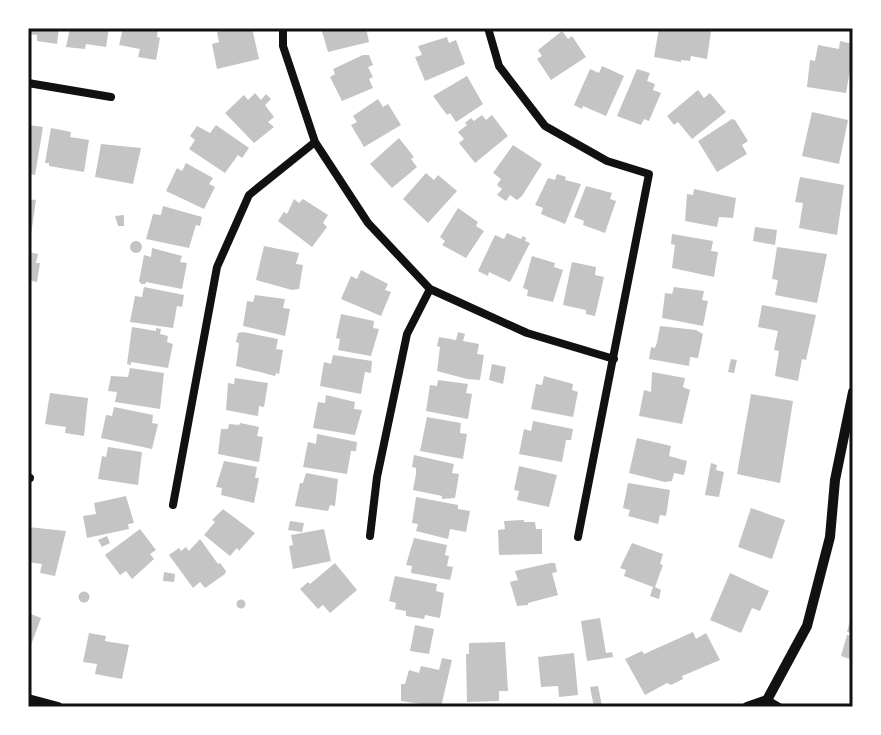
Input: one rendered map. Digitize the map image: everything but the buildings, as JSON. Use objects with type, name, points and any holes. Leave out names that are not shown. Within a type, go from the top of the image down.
[{"type":"street","points":[[283,28],[283,46],[315,142],[368,223],[430,289],[527,333],[614,359]]},
{"type":"street","points":[[488,28],[499,66],[545,126],[607,161],[649,174],[578,537]]},
{"type":"street","points":[[28,83],[111,97]]},
{"type":"street","points":[[173,505],[217,267],[249,195],[315,142]]},
{"type":"street","points":[[370,536],[377,477],[407,334],[430,289]]},
{"type":"street","points":[[747,707],[767,700],[807,626],[830,537],[835,480],[853,392]]},
{"type":"street","points":[[28,699],[58,707]]},
{"type":"street","points":[[767,700],[779,707]]}]
